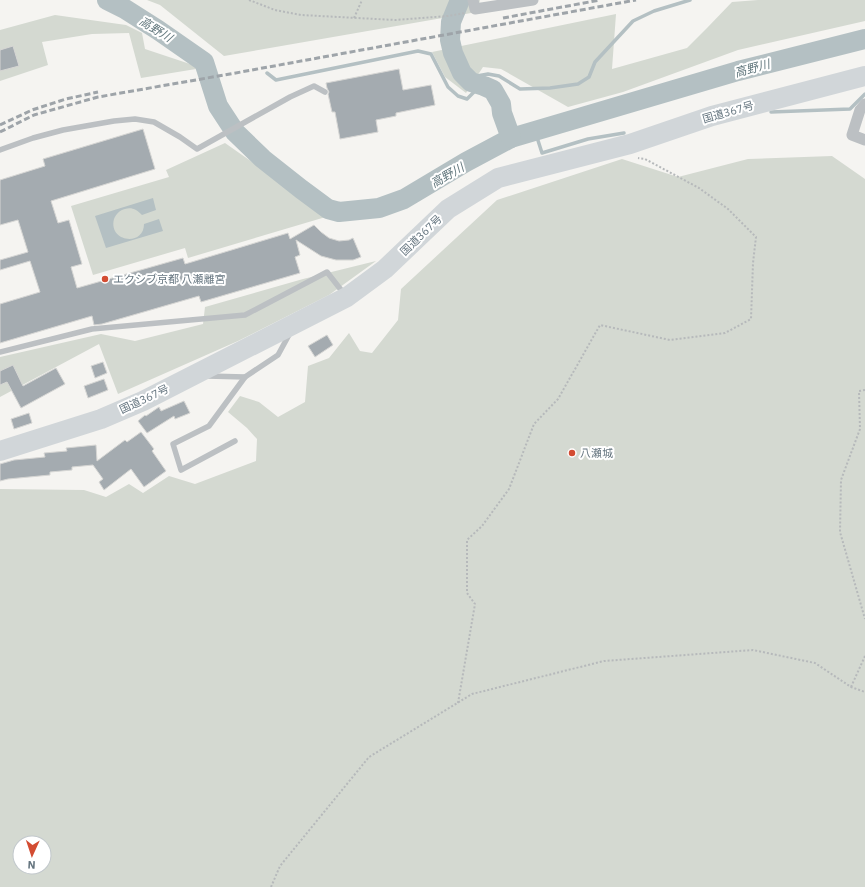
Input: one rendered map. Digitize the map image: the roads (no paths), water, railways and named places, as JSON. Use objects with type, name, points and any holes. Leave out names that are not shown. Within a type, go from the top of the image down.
[{"type":"highway","name":"国道367号","points":[[0,451],[101,419],[143,401],[347,297],[385,269],[448,209],[498,178],[630,144],[712,116],[865,76]]},
{"type":"street","points":[[473,0],[475,9],[533,0]]},
{"type":"street","points":[[865,104],[860,110],[852,135],[865,140]]},
{"type":"lane","points":[[0,150],[33,138],[63,130],[114,121],[136,119],[154,122],[197,149],[290,97],[314,86],[325,92]]},
{"type":"lane","points":[[0,352],[92,329],[245,315],[327,272],[347,297]]},
{"type":"lane","points":[[235,441],[181,470],[173,444],[210,426],[245,377],[278,355],[295,324]]},
{"type":"lane","points":[[192,376],[245,377]]},
{"type":"waterway","name":"高野川","points":[[107,0],[125,9],[158,30],[204,62],[218,106],[235,132],[263,159],[301,189],[328,209],[339,212],[379,208],[404,199],[466,162],[511,138],[738,71],[865,39]]},
{"type":"waterway","points":[[460,0],[451,22],[450,40],[453,53],[462,73],[471,82],[493,90],[501,104],[502,113],[511,138]]},
{"type":"waterway","points":[[267,73],[276,80],[418,51],[431,54],[448,87],[458,96],[467,99],[474,92],[477,76],[488,74],[499,76],[520,89],[550,88],[578,84],[589,77],[595,62],[633,21],[654,11],[690,0]]},
{"type":"waterway","points":[[771,112],[850,109],[865,94]]},
{"type":"waterway","points":[[535,131],[542,153],[588,139],[624,133]]},
{"type":"railway","points":[[503,18],[600,0]]},
{"type":"railway","points":[[0,132],[34,115],[98,97],[636,0]]},
{"type":"railway","points":[[0,125],[32,110],[66,99],[98,92]]},
{"type":"place","name":"エクシブ京都 八瀬離宮","points":[[105,279]]},
{"type":"place","name":"八瀬城","points":[[572,453]]}]
